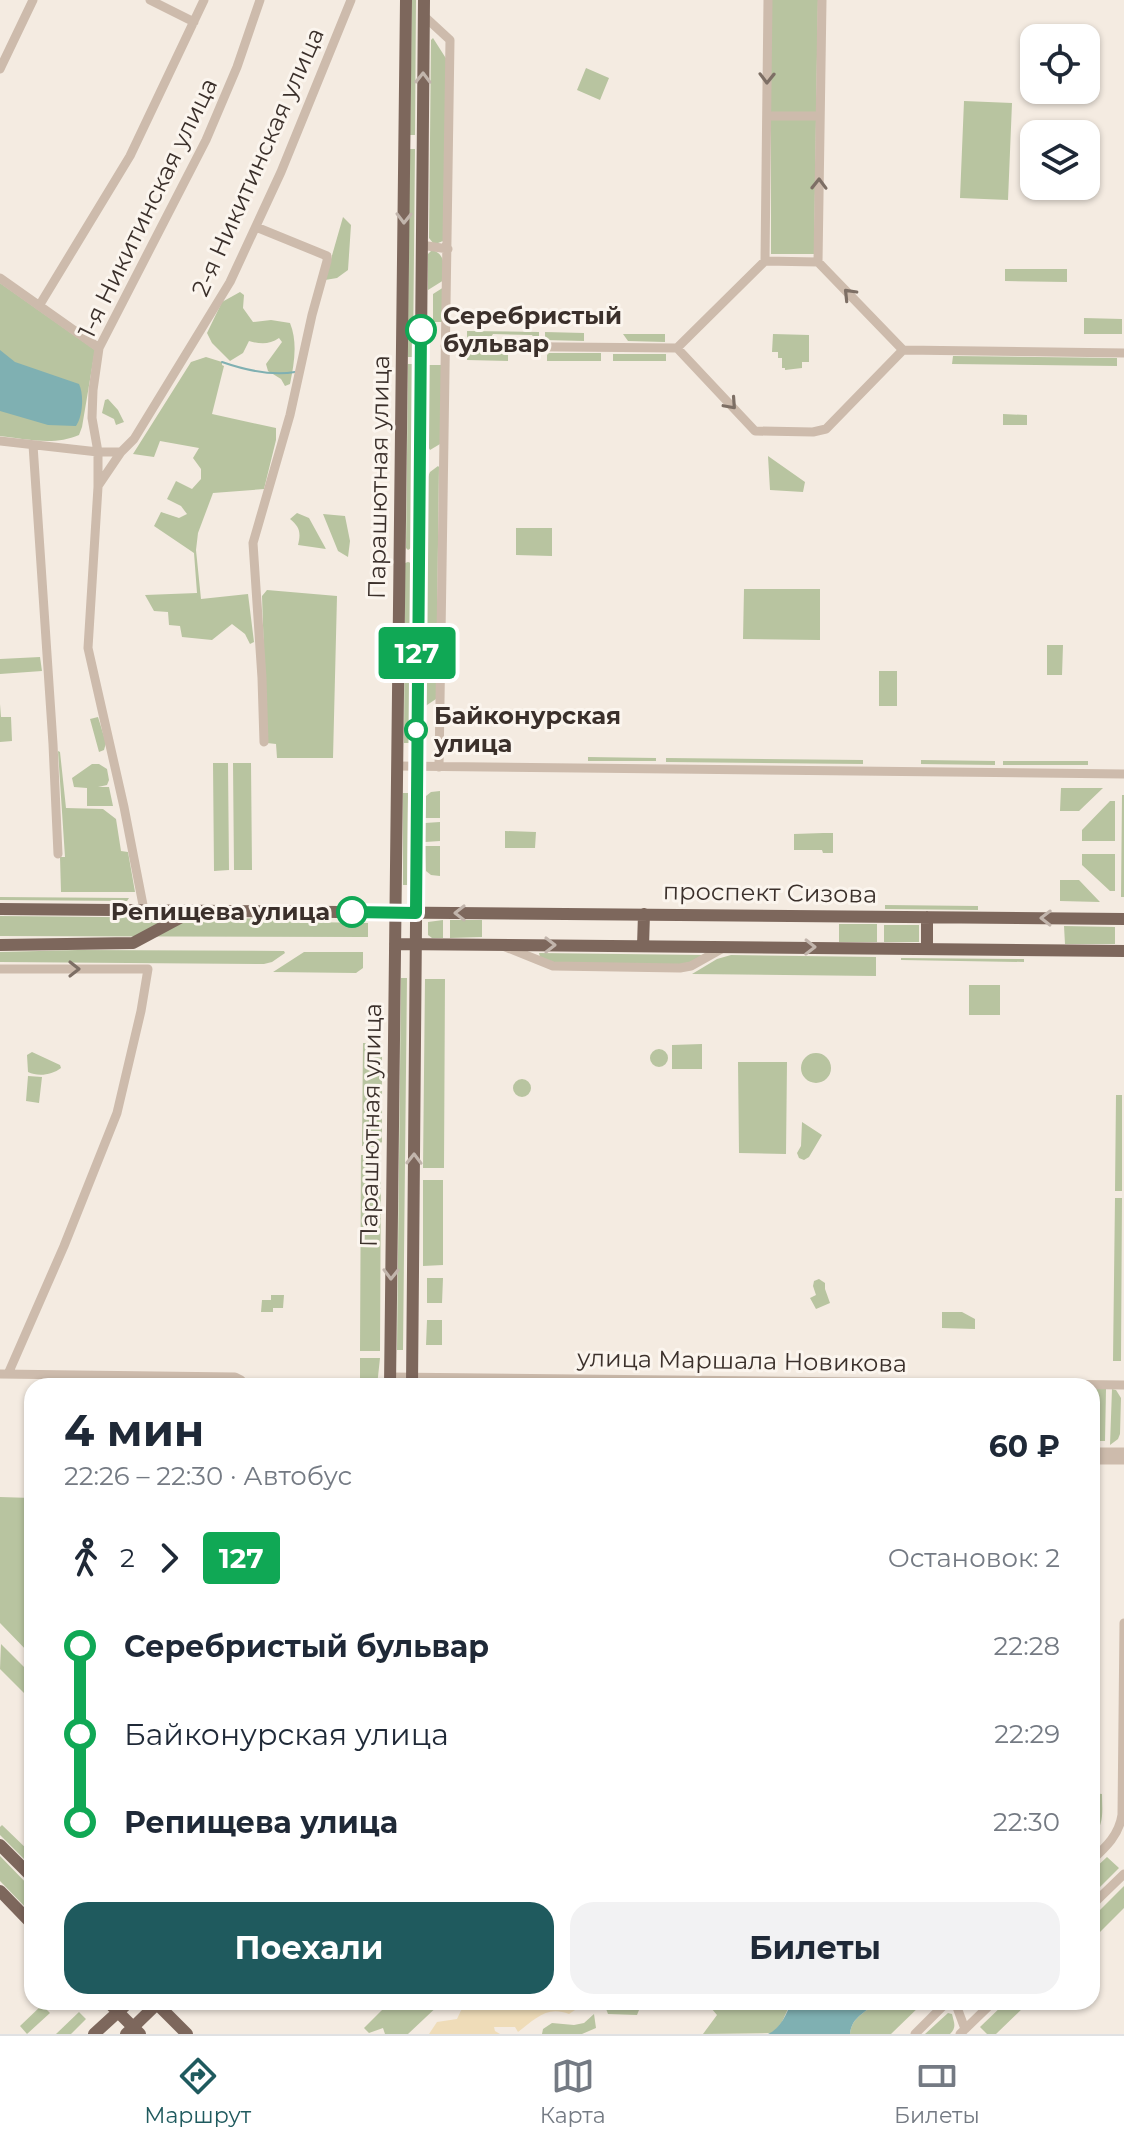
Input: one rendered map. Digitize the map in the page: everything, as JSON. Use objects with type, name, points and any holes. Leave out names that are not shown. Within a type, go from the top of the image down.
[{"type":"main road","name":"Парашютная улица","points":[[390,1378],[406,0]]},
{"type":"main road","name":"Парашютная улица","points":[[412,1378],[424,0]]},
{"type":"main road","points":[[404,140],[423,140]]},
{"type":"main road","points":[[400,554],[409,557],[418,553]]},
{"type":"main road","points":[[0,909],[416,913]]},
{"type":"main road","points":[[0,945],[133,943],[192,911]]},
{"type":"main road","name":"проспект Сизова","points":[[416,913],[1124,919]]},
{"type":"main road","points":[[643,946],[644,914]]},
{"type":"main road","points":[[927,917],[927,949]]},
{"type":"main road","points":[[395,944],[1124,951]]},
{"type":"main road","points":[[0,1845],[24,1869]]},
{"type":"main road","points":[[0,1891],[24,1916]]},
{"type":"main road","points":[[94,2034],[118,2012],[133,2032],[151,2010]]},
{"type":"main road","points":[[164,2010],[187,2034]]},
{"type":"street","points":[[0,69],[4,48],[33,0]]},
{"type":"street","points":[[150,0],[194,22]]},
{"type":"street","points":[[39,306],[130,156],[204,0]]},
{"type":"street","name":"1-я Никитинская улица","points":[[98,452],[92,418],[99,348],[206,140],[237,67],[260,0]]},
{"type":"street","name":"2-я Никитинская улица","points":[[98,487],[121,452],[134,439],[230,282],[351,0]]},
{"type":"street","points":[[445,346],[677,348],[765,261],[768,0]]},
{"type":"street","points":[[822,0],[818,262],[903,350],[1124,353]]},
{"type":"street","points":[[424,16],[450,40],[439,767]]},
{"type":"street","points":[[767,116],[820,116]]},
{"type":"street","points":[[256,227],[327,256],[290,415],[253,543],[264,742]]},
{"type":"street","points":[[421,245],[448,249]]},
{"type":"street","points":[[765,261],[818,262]]},
{"type":"street","points":[[0,278],[99,348]]},
{"type":"street","points":[[677,348],[755,431],[813,432],[826,429],[903,350]]},
{"type":"street","points":[[0,441],[121,452]]},
{"type":"street","points":[[33,445],[58,854]]},
{"type":"street","points":[[98,452],[88,648],[144,910]]},
{"type":"street","points":[[419,467],[443,455]]},
{"type":"street","points":[[397,766],[1124,774]]},
{"type":"street","points":[[500,945],[553,966],[680,968],[691,966],[725,946]]},
{"type":"street","points":[[0,969],[148,969],[117,1113],[64,1246],[4,1374],[237,1378]]},
{"type":"street","name":"улица Маршала Новикова","points":[[1100,1385],[1124,1385]]},
{"type":"street","points":[[1100,1452],[1124,1452]]},
{"type":"street","points":[[1100,1460],[1124,1460]]},
{"type":"street","points":[[1100,1851],[1115,1835],[1120,1824],[1124,1623]]},
{"type":"street","points":[[1100,1897],[1124,1874]]},
{"type":"street","points":[[915,2034],[939,2010]]},
{"type":"street","points":[[957,2010],[963,2032]]},
{"type":"street","points":[[963,2032],[985,2010]]},
{"type":"green space","points":[[412,0],[416,0],[415,135],[410,135]]},
{"type":"green space","points":[[771,0],[818,0],[816,112],[771,112]]},
{"type":"green space","points":[[433,38],[447,60],[443,241],[438,243],[433,243],[429,238]]},
{"type":"green space","points":[[586,68],[609,78],[600,100],[577,90]]},
{"type":"green space","points":[[964,101],[1012,103],[1008,200],[960,198]]},
{"type":"green space","points":[[771,120],[816,120],[814,254],[771,254]]},
{"type":"green space","points":[[409,149],[415,149],[413,357],[408,357]]},
{"type":"green space","points":[[343,217],[351,225],[348,270],[337,278],[325,280]]},
{"type":"green space","points":[[432,250],[442,258],[444,280],[428,290],[428,254]]},
{"type":"green space","points":[[1005,269],[1067,269],[1067,282],[1005,281]]},
{"type":"green space","points":[[0,283],[95,350],[79,435],[50,441],[0,436]]},
{"type":"green space","points":[[444,287],[443,322],[433,322],[433,294]]},
{"type":"green space","points":[[240,292],[244,295],[243,308],[253,322],[271,320],[290,323],[295,346],[290,384],[285,386],[281,379],[268,371],[266,364],[282,342],[279,338],[264,343],[249,341],[243,353],[230,361],[212,343],[207,333],[222,302]]},
{"type":"green space","points":[[1084,318],[1122,319],[1122,334],[1084,334]]},
{"type":"green space","points":[[467,331],[539,332],[539,340],[532,335],[493,334],[489,340],[467,340]]},
{"type":"green space","points":[[545,332],[584,333],[584,341],[545,340]]},
{"type":"green space","points":[[623,334],[665,334],[665,342],[628,341]]},
{"type":"green space","points":[[773,334],[809,335],[809,362],[802,362],[802,368],[782,368],[782,358],[778,358],[778,352],[772,352]]},
{"type":"green space","points":[[467,351],[508,352],[508,361],[467,360]]},
{"type":"green space","points":[[549,353],[601,353],[601,361],[547,361]]},
{"type":"green space","points":[[613,354],[666,354],[666,361],[613,361]]},
{"type":"green space","points":[[953,356],[1117,358],[1117,366],[952,364]]},
{"type":"green space","points":[[206,357],[222,362],[224,366],[212,414],[276,428],[264,489],[213,493],[198,533],[196,550],[201,599],[248,594],[254,642],[250,644],[245,634],[232,624],[212,640],[182,637],[180,626],[169,625],[168,612],[154,611],[145,595],[197,593],[194,553],[154,526],[161,512],[179,518],[187,514],[181,506],[167,499],[176,481],[192,489],[201,479],[201,469],[193,458],[199,448],[160,441],[154,457],[133,454],[191,362]]},
{"type":"green space","points":[[408,364],[413,364],[411,548],[408,550],[406,548]]},
{"type":"green space","points":[[427,365],[442,365],[440,444],[430,450],[426,443]]},
{"type":"green space","points":[[108,399],[124,422],[116,425],[114,419],[102,413]]},
{"type":"green space","points":[[1003,414],[1027,415],[1027,425],[1003,425]]},
{"type":"green space","points":[[768,456],[805,482],[803,492],[770,490]]},
{"type":"green space","points":[[438,466],[436,699],[424,707],[427,479]]},
{"type":"green space","points":[[297,513],[309,518],[326,549],[298,545],[299,530],[290,519]]},
{"type":"green space","points":[[323,514],[345,516],[350,541],[348,557],[338,551]]},
{"type":"green space","points":[[516,528],[552,528],[552,556],[516,555]]},
{"type":"green space","points":[[405,563],[411,563],[409,743],[404,743]]},
{"type":"green space","points":[[744,589],[820,589],[820,640],[743,639]]},
{"type":"green space","points":[[267,590],[337,596],[333,758],[277,758],[276,744],[267,743],[262,596]]},
{"type":"green space","points":[[1047,645],[1063,645],[1062,675],[1047,675]]},
{"type":"green space","points":[[40,657],[42,671],[0,674],[0,659]]},
{"type":"green space","points":[[879,671],[897,671],[897,706],[879,706]]},
{"type":"green space","points":[[0,704],[1,717],[11,717],[12,741],[0,742]]},
{"type":"green space","points":[[98,717],[106,743],[104,750],[99,752],[90,719]]},
{"type":"green space","points":[[58,751],[66,808],[103,809],[116,819],[121,851],[128,852],[135,892],[61,892],[60,857],[65,857]]},
{"type":"green space","points":[[588,757],[656,758],[656,761],[588,761]]},
{"type":"green space","points":[[666,758],[863,760],[863,764],[666,762]]},
{"type":"green space","points":[[921,760],[995,761],[995,765],[921,764]]},
{"type":"green space","points":[[1003,761],[1088,761],[1088,765],[1003,765]]},
{"type":"green space","points":[[213,763],[228,763],[229,870],[214,871]]},
{"type":"green space","points":[[233,763],[251,763],[252,870],[234,870]]},
{"type":"green space","points":[[92,764],[107,769],[107,785],[98,787],[109,787],[113,806],[87,806],[87,788],[74,787],[72,778]]},
{"type":"green space","points":[[1061,788],[1103,788],[1079,811],[1060,811]]},
{"type":"green space","points":[[440,791],[440,818],[425,818],[426,796]]},
{"type":"green space","points":[[403,793],[408,793],[407,885],[403,885]]},
{"type":"green space","points":[[1124,795],[1124,897],[1121,897]]},
{"type":"green space","points":[[1110,801],[1115,801],[1115,841],[1082,841],[1082,830]]},
{"type":"green space","points":[[440,822],[440,841],[425,842],[425,823]]},
{"type":"green space","points":[[505,831],[536,832],[535,848],[505,848]]},
{"type":"green space","points":[[833,833],[833,853],[794,850],[794,834]]},
{"type":"green space","points":[[425,846],[440,846],[440,876],[426,871]]},
{"type":"green space","points":[[1082,854],[1115,854],[1115,891],[1110,891],[1082,865]]},
{"type":"green space","points":[[1060,880],[1079,880],[1100,902],[1060,901]]},
{"type":"green space","points":[[0,897],[129,898],[127,901],[0,900]]},
{"type":"green space","points":[[885,905],[978,906],[978,910],[885,909]]},
{"type":"green space","points":[[0,916],[305,919],[310,922],[368,923],[368,937],[0,936]]},
{"type":"green space","points":[[443,920],[443,938],[428,935],[428,922]]},
{"type":"green space","points":[[450,920],[482,920],[482,937],[450,938]]},
{"type":"green space","points":[[839,924],[877,924],[877,942],[839,942]]},
{"type":"green space","points":[[884,925],[919,925],[919,942],[884,942]]},
{"type":"green space","points":[[1064,926],[1115,927],[1115,944],[1065,944]]},
{"type":"green space","points":[[0,952],[285,953],[264,964],[0,962]]},
{"type":"green space","points":[[304,952],[363,952],[363,968],[356,973],[273,972]]},
{"type":"green space","points":[[539,953],[702,955],[680,965],[553,963],[540,957]]},
{"type":"green space","points":[[731,955],[876,957],[876,976],[692,974],[717,959]]},
{"type":"green space","points":[[1024,959],[1024,962],[901,960]]},
{"type":"green space","points":[[401,978],[407,978],[403,1350],[397,1350]]},
{"type":"green space","points":[[425,979],[445,979],[444,1168],[423,1168]]},
{"type":"green space","points":[[969,985],[1000,985],[1000,1015],[969,1015]]},
{"type":"green space","points":[[363,1043],[382,1043],[382,1142],[376,1147],[362,1146]]},
{"type":"green space","points":[[702,1044],[702,1069],[672,1069],[672,1045]]},
{"type":"green space","points":[[659,1049],[668,1058],[659,1067],[650,1058]]},
{"type":"green space","points":[[32,1052],[61,1068],[45,1074],[28,1072],[27,1055]]},
{"type":"green space","points":[[816,1053],[827,1057],[831,1068],[827,1079],[816,1083],[805,1079],[801,1068],[805,1057]]},
{"type":"green space","points":[[738,1062],[787,1062],[786,1154],[739,1153]]},
{"type":"green space","points":[[28,1076],[42,1077],[39,1103],[26,1101]]},
{"type":"green space","points":[[522,1079],[531,1088],[522,1097],[513,1088]]},
{"type":"green space","points":[[1116,1095],[1122,1095],[1122,1191],[1115,1191]]},
{"type":"green space","points":[[802,1122],[822,1135],[804,1160],[797,1153],[801,1146]]},
{"type":"green space","points":[[361,1155],[375,1155],[381,1159],[380,1351],[360,1351]]},
{"type":"green space","points":[[423,1180],[443,1180],[443,1265],[423,1266]]},
{"type":"green space","points":[[1115,1198],[1122,1198],[1121,1361],[1113,1361]]},
{"type":"green space","points":[[427,1278],[443,1278],[442,1303],[427,1303]]},
{"type":"green space","points":[[819,1279],[825,1283],[830,1303],[816,1309],[810,1298],[816,1295],[813,1286],[814,1281]]},
{"type":"green space","points":[[271,1295],[284,1295],[283,1308],[261,1312],[262,1300],[271,1300]]},
{"type":"green space","points":[[942,1312],[962,1312],[975,1319],[975,1329],[942,1328]]},
{"type":"green space","points":[[427,1320],[442,1320],[442,1345],[426,1345]]},
{"type":"green space","points":[[360,1358],[380,1358],[378,1378],[360,1378]]},
{"type":"green space","points":[[1100,1389],[1106,1389],[1105,1441],[1100,1441]]},
{"type":"green space","points":[[1112,1389],[1121,1398],[1120,1434],[1110,1445]]},
{"type":"green space","points":[[0,1497],[24,1498],[24,1648],[0,1623]]},
{"type":"green space","points":[[1,1644],[24,1667],[24,1693],[0,1669]]},
{"type":"green space","points":[[1100,1794],[1102,1794],[1100,1825]]},
{"type":"green space","points":[[2,1825],[24,1846],[24,1859],[0,1835]]},
{"type":"green space","points":[[0,1856],[24,1881],[24,1906],[0,1881]]},
{"type":"green space","points":[[1107,1857],[1119,1868],[1100,1887],[1100,1864]]},
{"type":"green space","points":[[1124,1886],[1124,1908],[1100,1932],[1100,1910]]},
{"type":"green space","points":[[37,2010],[50,2013],[27,2034],[20,2026]]},
{"type":"green space","points":[[382,2010],[434,2010],[408,2034],[385,2034],[383,2028],[369,2033],[364,2028]]},
{"type":"green space","points":[[606,2010],[639,2010],[637,2015],[608,2014]]},
{"type":"green space","points":[[713,2010],[787,2010],[773,2033],[703,2034],[717,2015]]},
{"type":"green space","points":[[867,2010],[916,2010],[891,2034],[850,2034],[856,2019]]},
{"type":"green space","points":[[998,2010],[1021,2010],[996,2034],[987,2034],[980,2027]]},
{"type":"green space","points":[[79,2012],[86,2019],[71,2034],[56,2034]]},
{"type":"green space","points":[[948,2013],[952,2014],[954,2025],[950,2034],[925,2034]]},
{"type":"green space","points":[[594,2014],[596,2028],[582,2034],[542,2034],[543,2029],[552,2023],[584,2023]]},
{"type":"sand","points":[[461,2010],[575,2010],[569,2014],[548,2012],[518,2032],[515,2027],[494,2027],[500,2034],[429,2034],[437,2022],[457,2019]]},
{"type":"water","points":[[0,350],[15,362],[79,384],[82,405],[76,426],[48,425],[0,411]]},
{"type":"water","points":[[788,2010],[867,2010],[856,2019],[850,2034],[768,2034]]},
{"type":"waterway","points":[[222,362],[258,372],[295,372]]},
{"type":"bus line","name":"127","points":[[352,912],[416,913],[421,330]]},
{"type":"place","name":"Серебристый бульвар","points":[[421,330]]},
{"type":"place","name":"Байконурская улица","points":[[416,730]]},
{"type":"place","name":"Репищева улица","points":[[352,912]]}]
